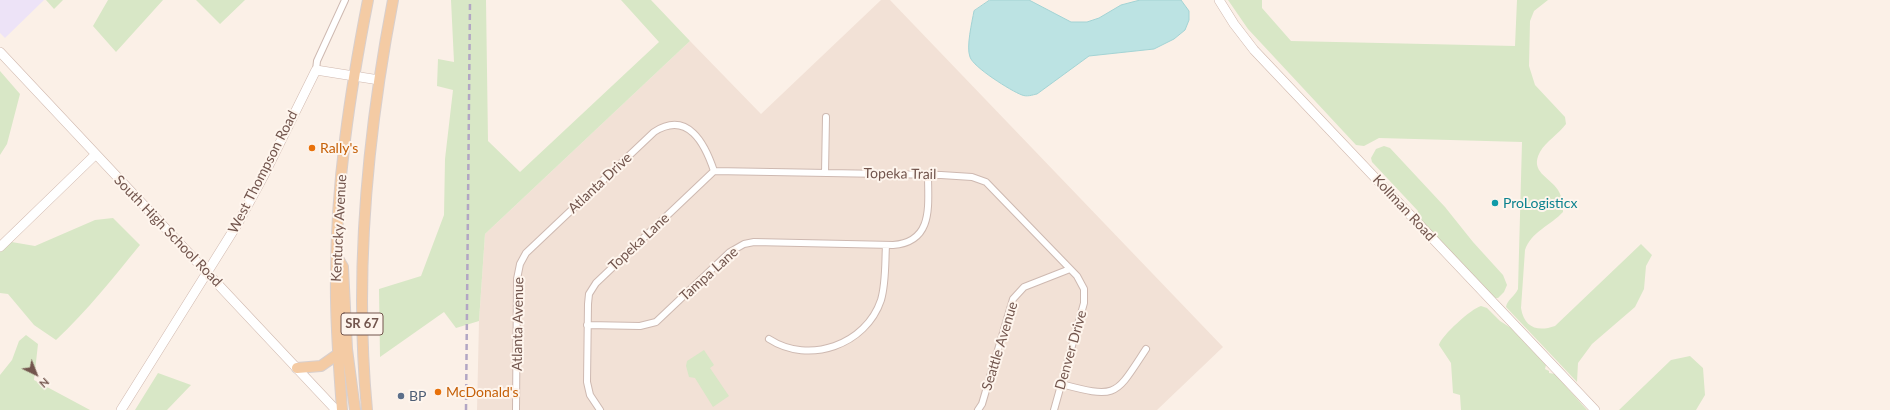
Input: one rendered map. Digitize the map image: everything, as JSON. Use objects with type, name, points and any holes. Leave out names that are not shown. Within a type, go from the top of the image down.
[{"type":"main road","name":"Kentucky Avenue","points":[[342,410],[336,312],[336,255],[345,126],[368,0]]},
{"type":"main road","name":"Kentucky Avenue","points":[[367,410],[363,342],[362,259],[365,193],[379,80],[393,0]]},
{"type":"main road","points":[[336,255],[343,267],[347,349],[355,410]]},
{"type":"main road","points":[[297,368],[321,366],[338,354]]},
{"type":"street","name":"West Thompson Road","points":[[120,410],[247,207],[316,70],[316,61],[345,0]]},
{"type":"street","name":"Kollman Road","points":[[1219,0],[1234,24],[1254,50],[1596,410]]},
{"type":"street","name":"South High School Road","points":[[0,52],[336,410]]},
{"type":"street","points":[[316,70],[379,80]]},
{"type":"street","points":[[825,173],[826,117]]},
{"type":"street","name":"Atlanta Drive","points":[[521,262],[530,248],[654,132],[670,126],[691,130],[700,138],[714,171]]},
{"type":"street","points":[[0,247],[95,154]]},
{"type":"street","name":"Topeka Trail","points":[[714,171],[972,177],[986,182],[1079,278],[1084,289]]},
{"type":"street","name":"Topeka Lane","points":[[600,410],[592,401],[587,386],[587,325],[589,296],[596,283],[714,171]]},
{"type":"street","name":"Tampa Lane","points":[[587,325],[640,326],[656,322],[730,252],[744,244],[754,242],[897,245],[911,241],[924,227],[928,207],[928,175]]},
{"type":"street","points":[[769,339],[792,349],[813,350],[838,346],[858,333],[872,318],[881,299],[884,285],[886,245]]},
{"type":"street","name":"Atlanta Avenue","points":[[516,410],[517,279],[521,262]]},
{"type":"street","name":"Seattle Avenue","points":[[978,410],[982,404],[1013,299],[1017,293],[1029,285],[1070,269]]},
{"type":"street","name":"Denver Drive","points":[[1054,410],[1084,303],[1084,289]]},
{"type":"street","points":[[1061,384],[1097,393],[1112,391],[1124,382],[1146,349]]},
{"type":"shaded area","points":[[0,0],[44,0],[5,38],[0,33]]},
{"type":"shaded area","points":[[881,0],[890,0],[1223,347],[1157,410],[477,410],[479,321],[485,234],[690,41],[761,114]]},
{"type":"green space","points":[[46,0],[63,0],[54,9]]},
{"type":"green space","points":[[108,0],[163,0],[116,52],[93,26]]},
{"type":"green space","points":[[196,0],[245,0],[220,24]]},
{"type":"green space","points":[[451,0],[486,0],[488,141],[520,172],[659,42],[621,0],[651,0],[690,41],[485,234],[479,321],[456,328],[444,312],[380,357],[379,289],[421,276],[444,215],[445,159],[453,90],[437,86],[438,59],[454,62]]},
{"type":"green space","points":[[1228,0],[1262,0],[1262,8],[1291,41],[1515,46],[1517,0],[1548,0],[1534,11],[1530,21],[1529,66],[1535,85],[1565,117],[1566,124],[1543,148],[1537,159],[1537,165],[1542,174],[1559,192],[1563,212],[1536,233],[1525,250],[1521,308],[1525,320],[1533,327],[1543,329],[1555,326],[1641,244],[1652,255],[1646,266],[1644,289],[1635,307],[1592,344],[1578,363],[1577,382],[1506,307],[1518,289],[1522,142],[1379,138],[1364,146],[1356,145],[1248,29]]},
{"type":"green space","points":[[0,71],[20,94],[7,144],[0,155]]},
{"type":"green space","points":[[1384,146],[1390,148],[1445,207],[1473,242],[1503,275],[1507,285],[1504,292],[1498,298],[1495,298],[1415,214],[1418,211],[1372,162],[1371,158],[1376,149]]},
{"type":"green space","points":[[113,218],[140,245],[89,306],[56,340],[34,325],[8,294],[0,293],[0,240],[35,246],[95,220]]},
{"type":"green space","points":[[1481,306],[1487,308],[1500,321],[1511,328],[1546,365],[1545,369],[1549,371],[1549,373],[1555,374],[1587,410],[1461,410],[1460,395],[1453,393],[1451,363],[1439,345],[1445,335],[1457,323]]},
{"type":"green space","points":[[26,335],[38,344],[34,380],[90,410],[0,410],[0,375],[12,360],[19,341]]},
{"type":"green space","points":[[704,350],[714,365],[710,368],[729,396],[713,407],[695,378],[689,377],[686,366],[687,361]]},
{"type":"green space","points":[[1690,356],[1703,368],[1705,395],[1696,410],[1619,410],[1671,360]]},
{"type":"green space","points":[[158,373],[191,385],[167,410],[135,410]]},
{"type":"water","points":[[990,0],[1029,0],[1071,22],[1087,22],[1099,18],[1121,5],[1140,0],[1181,0],[1189,11],[1189,20],[1185,30],[1174,39],[1154,49],[1089,56],[1037,94],[1026,96],[1017,93],[993,78],[978,67],[970,57],[969,41],[974,11]]},
{"type":"railway","points":[[466,410],[470,0]]},
{"type":"place","name":"Rally's","points":[[312,148]]},
{"type":"place","name":"ProLogisticx","points":[[1495,203]]},
{"type":"place","name":"McDonald's","points":[[438,392]]},
{"type":"place","name":"BP","points":[[401,396]]}]
